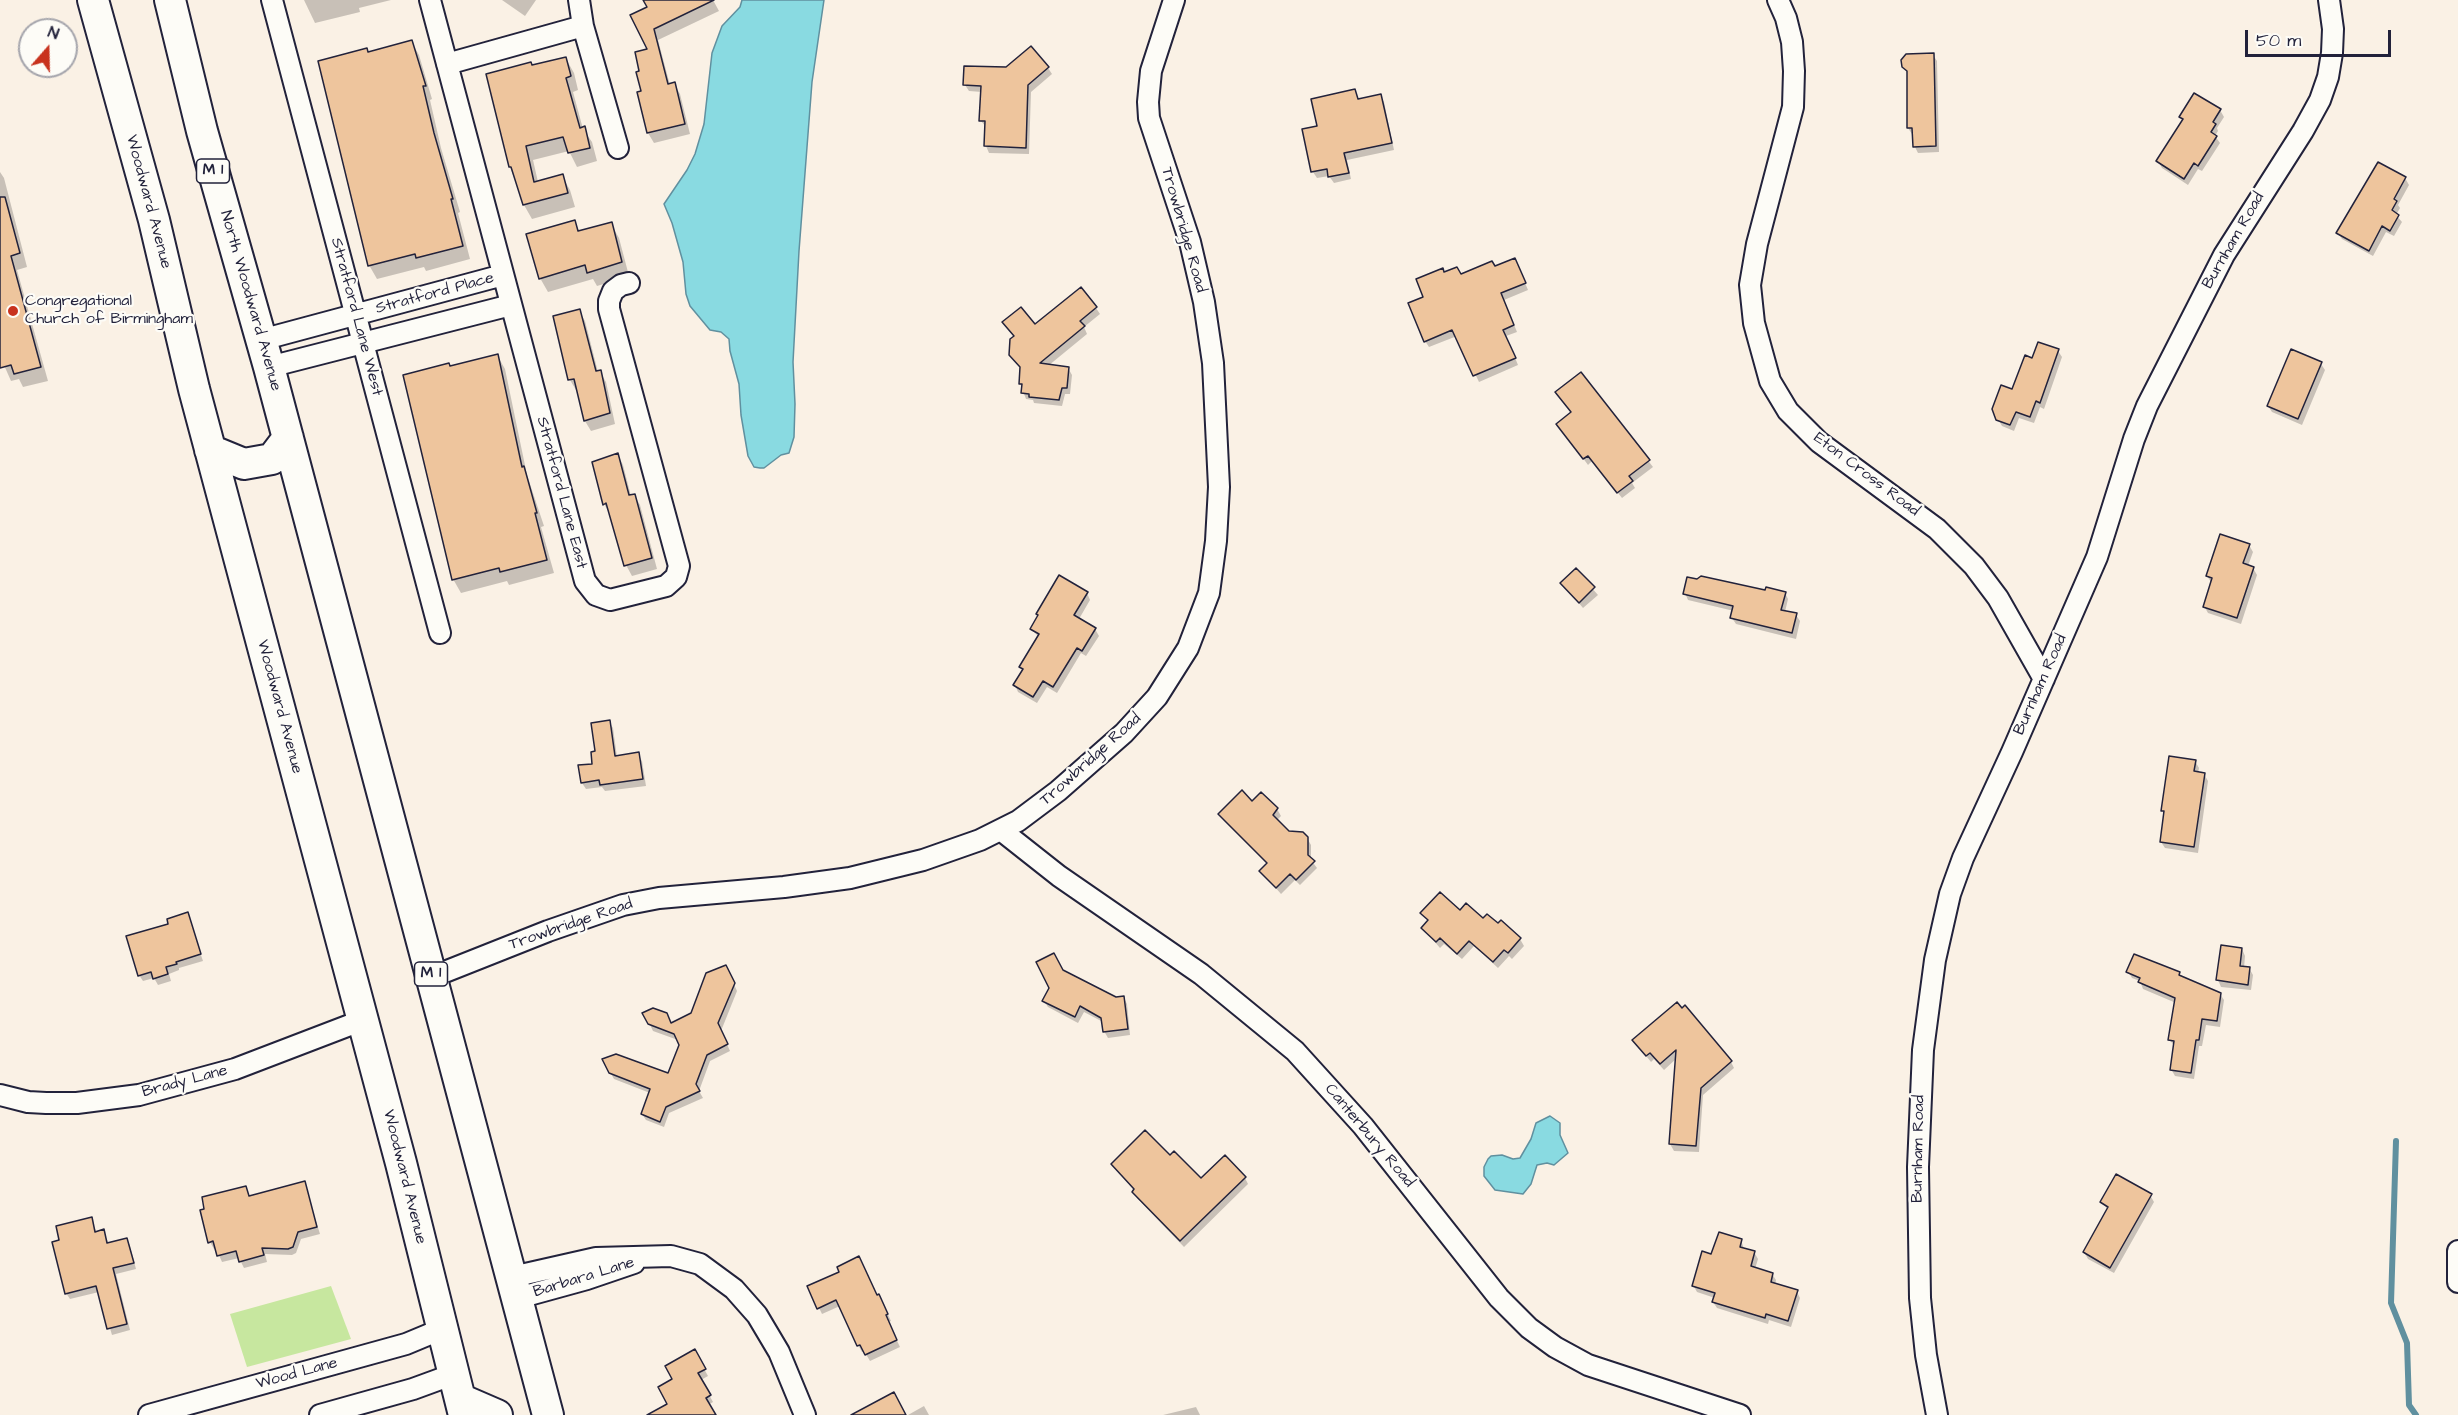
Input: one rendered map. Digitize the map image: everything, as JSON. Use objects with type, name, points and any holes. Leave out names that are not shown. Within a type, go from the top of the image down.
[{"type":"main road","name":"Woodward Avenue","points":[[93,0],[154,220],[210,450],[363,1020],[459,1396]]},
{"type":"main road","name":"North Woodward Avenue","points":[[170,0],[202,131],[265,353],[432,977]]},
{"type":"main road","points":[[210,450],[244,464],[272,459],[288,438]]},
{"type":"main road","name":"M 1","points":[[432,977],[515,1287],[540,1413]]},
{"type":"main road","points":[[459,1396],[497,1415]]},
{"type":"street","name":"Stratford Lane West","points":[[272,0],[440,633]]},
{"type":"street","name":"Stratford Lane East","points":[[430,0],[585,582],[596,595],[616,600],[666,586],[676,577],[679,566],[609,309],[613,291],[629,283]]},
{"type":"street","points":[[579,0],[583,26],[618,148]]},
{"type":"street","name":"Trowbridge Road","points":[[432,977],[548,931],[623,906],[658,898],[784,887],[850,878],[923,860],[1002,831],[1081,772],[1144,712],[1168,682],[1188,648],[1201,617],[1211,581],[1219,487],[1213,363],[1204,302],[1193,254],[1152,130],[1148,102],[1151,71],[1174,0]]},
{"type":"street","name":"Eton Cross Road","points":[[1778,0],[1786,18],[1792,42],[1793,107],[1757,244],[1750,285],[1754,323],[1770,381],[1788,411],[1820,442],[1937,529],[1974,566],[1998,598],[2044,679]]},
{"type":"street","name":"Burnham Road","points":[[1936,1415],[1922,1326],[1917,1218],[1921,1083],[1935,960],[1950,894],[1958,870],[2100,551],[2146,406],[2224,255],[2303,130],[2322,94],[2332,53],[2333,29],[2329,0]]},
{"type":"street","points":[[447,64],[583,26]]},
{"type":"street","name":"Stratford Place","points":[[265,353],[355,315],[503,275]]},
{"type":"street","name":"Stratford Place","points":[[265,353],[363,343],[511,305]]},
{"type":"street","name":"Canterbury Road","points":[[1002,831],[1059,876],[1201,974],[1289,1045],[1363,1126],[1484,1280],[1529,1328],[1555,1347],[1588,1365],[1710,1410],[1740,1415]]},
{"type":"street","name":"Brady Lane","points":[[0,1095],[28,1102],[46,1103],[78,1103],[139,1095],[235,1069],[363,1020]]},
{"type":"street","points":[[2458,1251],[2458,1282]]},
{"type":"street","name":"Barbara Lane","points":[[515,1287],[587,1280],[650,1257],[671,1256],[700,1264],[718,1275],[742,1297],[763,1324],[779,1352],[805,1415]]},
{"type":"street","name":"Wood Lane","points":[[149,1415],[406,1344],[442,1329]]},
{"type":"street","points":[[320,1415],[413,1389],[459,1396]]},
{"type":"green space","points":[[331,1286],[351,1339],[247,1367],[230,1314]]},
{"type":"water","points":[[742,0],[824,0],[812,82],[799,251],[793,362],[794,437],[789,453],[781,455],[764,468],[754,467],[748,456],[741,415],[739,384],[729,339],[721,332],[710,330],[690,306],[686,294],[683,262],[664,204],[695,154],[704,124],[712,53],[722,26],[740,7]]},
{"type":"water","points":[[1550,1116],[1560,1123],[1560,1135],[1568,1153],[1554,1165],[1547,1163],[1537,1165],[1531,1184],[1523,1194],[1495,1190],[1484,1176],[1484,1167],[1488,1159],[1491,1156],[1502,1155],[1513,1159],[1520,1158],[1531,1139],[1536,1123]]},
{"type":"building","points":[[643,0],[714,0],[654,29],[668,84],[675,82],[685,124],[647,133],[637,92],[641,91],[636,72],[639,71],[635,52],[647,49],[630,15],[647,7]]},
{"type":"building","points":[[412,40],[426,86],[423,86],[463,246],[416,258],[415,254],[368,266],[318,61],[367,48],[368,52]]},
{"type":"building","points":[[1031,46],[1049,67],[1028,85],[1026,148],[984,146],[985,121],[979,121],[981,86],[963,85],[964,66],[1006,67]]},
{"type":"building","points":[[1934,53],[1936,146],[1913,147],[1912,128],[1907,128],[1907,71],[1902,67],[1901,60],[1906,54]]},
{"type":"building","points":[[566,57],[571,76],[566,78],[580,128],[585,126],[590,148],[568,153],[563,137],[526,146],[534,182],[563,174],[568,193],[523,205],[511,167],[509,167],[486,74],[531,62],[532,65]]},
{"type":"building","points":[[1355,89],[1358,99],[1381,94],[1392,143],[1344,153],[1349,173],[1328,177],[1327,169],[1311,172],[1302,129],[1317,126],[1311,99]]},
{"type":"building","points":[[2194,93],[2221,109],[2213,122],[2216,124],[2211,132],[2217,136],[2198,166],[2194,163],[2184,179],[2156,161],[2183,119],[2179,117]]},
{"type":"building","points":[[2378,162],[2406,177],[2394,199],[2397,201],[2392,210],[2399,215],[2390,231],[2382,226],[2369,251],[2336,233]]},
{"type":"building","name":"Congregational Church of Birmingham","points":[[0,197],[5,197],[20,253],[11,256],[41,367],[14,374],[11,365],[0,368]]},
{"type":"building","points":[[575,220],[578,231],[612,222],[622,262],[587,273],[585,265],[539,279],[526,234]]},
{"type":"building","points":[[1515,258],[1526,283],[1501,293],[1514,325],[1503,330],[1516,358],[1473,376],[1452,330],[1424,342],[1408,303],[1423,297],[1416,279],[1443,268],[1444,272],[1457,267],[1461,274],[1492,261],[1495,266]]},
{"type":"building","points":[[1081,287],[1097,307],[1080,321],[1085,326],[1040,363],[1069,367],[1067,388],[1062,388],[1059,400],[1029,397],[1029,394],[1021,393],[1020,367],[1009,355],[1010,339],[1014,336],[1002,322],[1021,307],[1035,324]]},
{"type":"building","points":[[580,309],[596,371],[601,370],[610,413],[584,421],[574,379],[568,380],[553,316]]},
{"type":"building","points":[[2038,342],[2059,349],[2040,403],[2036,401],[2030,417],[2016,412],[2010,425],[1996,420],[1992,409],[2001,385],[2012,389],[2025,355],[2032,358]]},
{"type":"building","points":[[2291,349],[2322,362],[2298,419],[2267,406]]},
{"type":"building","points":[[498,354],[522,467],[524,466],[537,513],[535,513],[547,560],[500,572],[499,568],[452,580],[403,375]]},
{"type":"building","points":[[1581,372],[1650,460],[1629,476],[1633,481],[1617,493],[1588,456],[1583,459],[1556,424],[1571,412],[1555,392]]},
{"type":"building","points":[[618,453],[629,495],[635,494],[652,558],[624,566],[606,503],[603,505],[592,462]]},
{"type":"building","points":[[2220,534],[2250,544],[2243,563],[2254,567],[2237,618],[2203,607],[2212,578],[2206,576]]},
{"type":"building","points":[[1576,568],[1595,587],[1579,603],[1560,583]]},
{"type":"building","points":[[1059,575],[1088,592],[1074,615],[1096,628],[1082,651],[1077,648],[1053,687],[1043,681],[1033,697],[1013,685],[1023,669],[1019,667],[1039,634],[1030,629],[1038,615],[1036,614]]},
{"type":"building","points":[[1701,576],[1765,590],[1766,587],[1786,592],[1781,610],[1797,613],[1792,633],[1730,618],[1733,606],[1683,594],[1687,577],[1697,579]]},
{"type":"building","points":[[610,720],[615,756],[639,752],[643,779],[600,785],[599,780],[581,783],[578,765],[592,764],[591,752],[595,751],[591,723]]},
{"type":"building","points":[[2169,756],[2196,760],[2194,771],[2205,773],[2194,847],[2160,842],[2164,811],[2161,811]]},
{"type":"building","points":[[1242,790],[1252,801],[1261,792],[1278,808],[1273,815],[1289,831],[1303,832],[1308,837],[1308,855],[1315,861],[1296,880],[1290,874],[1276,888],[1259,871],[1267,863],[1218,814]]},
{"type":"building","points":[[1440,892],[1460,910],[1466,903],[1483,918],[1487,914],[1498,923],[1501,920],[1521,938],[1508,953],[1504,950],[1493,962],[1469,941],[1457,954],[1440,938],[1436,942],[1421,928],[1428,920],[1420,913]]},
{"type":"building","points":[[188,912],[201,954],[166,967],[168,974],[153,979],[151,972],[138,976],[126,936],[168,924],[167,919]]},
{"type":"building","points":[[2221,945],[2242,948],[2240,966],[2250,967],[2248,985],[2216,980]]},
{"type":"building","points":[[1054,953],[1063,970],[1116,997],[1124,996],[1128,1029],[1103,1032],[1101,1018],[1080,1006],[1075,1017],[1042,1001],[1049,988],[1036,962]]},
{"type":"building","points":[[2134,954],[2180,972],[2179,975],[2221,993],[2217,1021],[2202,1019],[2191,1073],[2170,1070],[2174,1041],[2168,1040],[2175,998],[2138,982],[2140,978],[2126,972]]},
{"type":"building","points":[[726,965],[735,983],[718,1023],[728,1044],[707,1055],[696,1084],[700,1091],[666,1107],[660,1122],[641,1114],[650,1089],[609,1073],[602,1059],[616,1054],[668,1073],[679,1045],[674,1034],[648,1024],[642,1013],[653,1008],[667,1013],[671,1023],[691,1013],[706,973]]},
{"type":"building","points":[[1677,1002],[1682,1008],[1685,1005],[1732,1061],[1701,1088],[1696,1146],[1669,1144],[1676,1050],[1660,1064],[1650,1053],[1646,1056],[1632,1040]]},
{"type":"building","points":[[1145,1130],[1170,1155],[1174,1151],[1201,1178],[1225,1155],[1246,1177],[1180,1241],[1132,1192],[1134,1189],[1111,1164]]},
{"type":"building","points":[[2116,1174],[2152,1194],[2110,1268],[2083,1252],[2108,1207],[2100,1202]]},
{"type":"building","points":[[305,1181],[317,1227],[298,1232],[293,1247],[288,1249],[262,1248],[264,1255],[239,1262],[236,1251],[217,1256],[213,1241],[208,1243],[200,1210],[204,1209],[202,1197],[246,1186],[249,1196]]},
{"type":"building","points":[[92,1217],[95,1232],[104,1229],[107,1243],[127,1238],[134,1263],[113,1268],[127,1324],[107,1329],[96,1286],[65,1294],[52,1242],[59,1240],[56,1226]]},
{"type":"building","points":[[1719,1232],[1742,1239],[1740,1247],[1755,1251],[1751,1266],[1773,1273],[1771,1282],[1798,1290],[1788,1321],[1766,1314],[1765,1318],[1712,1302],[1715,1293],[1692,1286],[1702,1251],[1711,1254]]},
{"type":"building","points":[[859,1256],[877,1295],[879,1294],[897,1340],[865,1355],[860,1345],[857,1346],[836,1300],[817,1309],[807,1286],[839,1272],[837,1267]]},
{"type":"building","points":[[695,1349],[706,1369],[698,1373],[711,1395],[706,1398],[716,1415],[647,1415],[667,1404],[658,1387],[672,1379],[665,1366]]},
{"type":"building","points":[[894,1392],[906,1415],[851,1415]]},
{"type":"waterway","points":[[2396,1141],[2391,1303],[2407,1343],[2409,1405],[2416,1415]]},
{"type":"place","name":"Congregational Church of Birmingham","points":[[13,311]]}]
